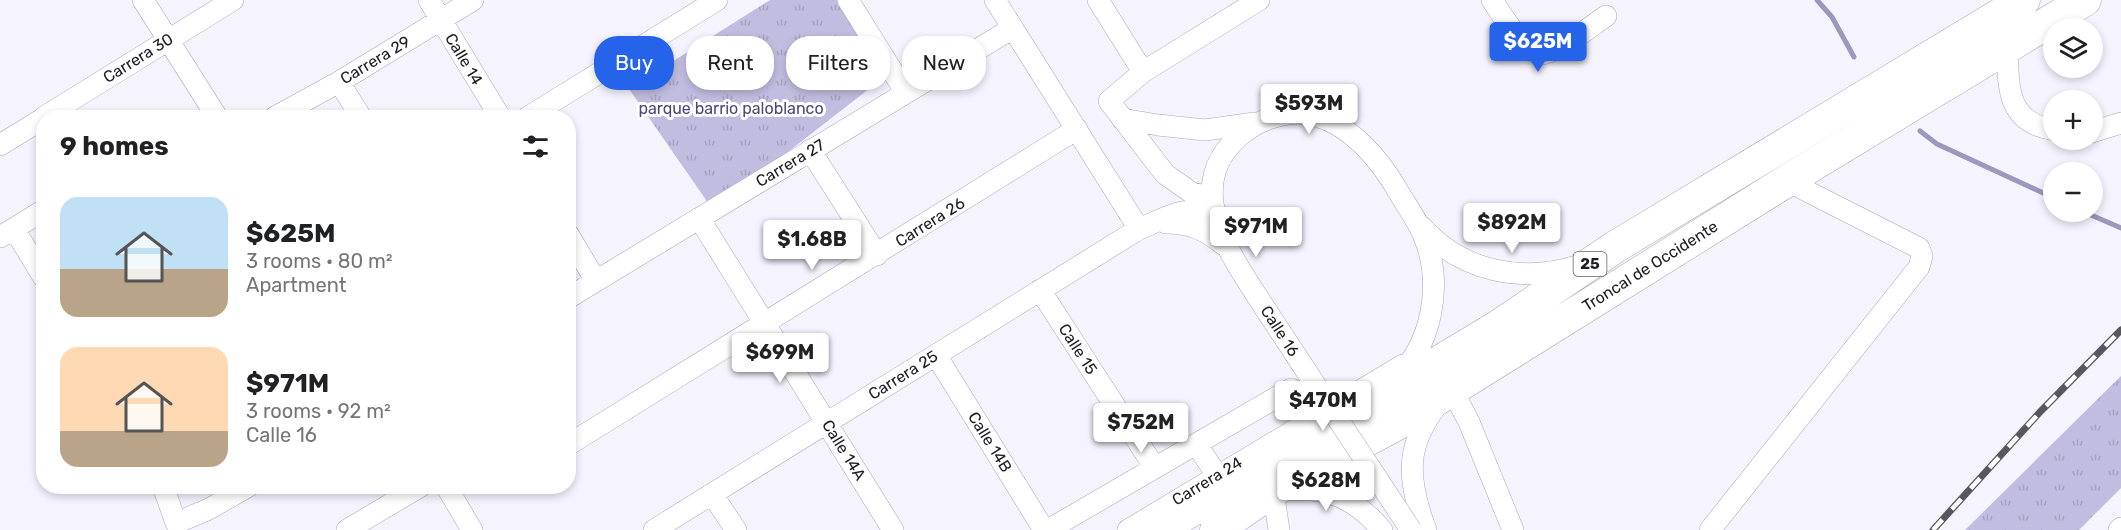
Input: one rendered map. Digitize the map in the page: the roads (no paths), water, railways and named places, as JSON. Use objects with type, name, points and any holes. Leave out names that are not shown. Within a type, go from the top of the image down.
[{"type":"highway","name":"Troncal de Occidente","points":[[1159,530],[1497,327],[1615,247],[2024,0]]},
{"type":"highway","name":"Troncal de Occidente","points":[[1216,530],[1273,491],[1399,423],[1451,388],[2085,0]]},
{"type":"street","points":[[143,0],[169,39],[207,110]]},
{"type":"street","name":"Carrera 30","points":[[55,110],[233,0]]},
{"type":"street","name":"Calle 14","points":[[429,0],[496,110]]},
{"type":"street","name":"Carrera 29","points":[[288,110],[339,82],[473,0]]},
{"type":"street","points":[[539,110],[717,0]]},
{"type":"street","points":[[848,0],[906,93]]},
{"type":"street","points":[[995,0],[1077,129],[1146,226],[1192,225],[1209,232],[1225,246]]},
{"type":"street","points":[[1257,123],[1233,141],[1216,170],[1211,197],[1192,193],[1180,187],[1145,151],[1109,101],[1143,72],[1259,0]]},
{"type":"street","points":[[1492,0],[1525,45],[1541,54],[1553,51],[1606,16]]},
{"type":"street","points":[[1104,2],[1143,72]]},
{"type":"street","name":"Carrera 27","points":[[576,293],[1013,28]]},
{"type":"street","points":[[2007,47],[2013,104],[2024,118],[2043,126]]},
{"type":"street","points":[[339,82],[357,110]]},
{"type":"street","points":[[1122,118],[1158,126],[1205,130],[1257,123],[1282,115],[1315,115],[1343,128],[1365,147],[1387,172],[1424,237],[1434,279],[1429,321],[1411,360],[1397,377],[1368,404]]},
{"type":"street","name":"Carrera 30","points":[[0,145],[36,122]]},
{"type":"street","points":[[2103,129],[2121,123]]},
{"type":"street","name":"Carrera 26","points":[[576,441],[1077,129]]},
{"type":"street","points":[[810,150],[877,255]]},
{"type":"street","points":[[1710,530],[1919,267],[1922,256],[1919,248],[1912,243],[1787,181]]},
{"type":"street","name":"Calle 16","points":[[1211,197],[1214,218],[1225,246],[1411,530]]},
{"type":"street","name":"Carrera 25","points":[[654,530],[1146,226],[1188,210],[1201,212],[1214,218]]},
{"type":"street","points":[[36,215],[7,233],[36,268]]},
{"type":"street","name":"Calle 14A","points":[[699,218],[893,530]]},
{"type":"street","points":[[1414,218],[1430,236],[1468,262],[1513,274],[1560,271],[1582,264],[1615,247]]},
{"type":"street","points":[[576,247],[596,281]]},
{"type":"street","name":"Calle 15","points":[[1040,290],[1155,468]]},
{"type":"street","name":"Calle 14B","points":[[936,355],[1046,530]]},
{"type":"street","name":"Carrera 24","points":[[1128,530],[1411,360]]},
{"type":"street","points":[[1426,530],[1415,500],[1412,483],[1413,446],[1431,410],[1451,388],[1469,422],[1513,530]]},
{"type":"street","points":[[1046,530],[1291,389]]},
{"type":"street","points":[[1196,444],[1217,475]]},
{"type":"street","points":[[1279,530],[1273,491],[1304,488],[1340,496],[1359,507],[1382,530]]},
{"type":"street","points":[[166,494],[176,524],[235,494]]},
{"type":"street","points":[[347,530],[408,494]]},
{"type":"street","points":[[451,494],[472,530]]},
{"type":"street","points":[[712,494],[736,530]]},
{"type":"waterway","points":[[1817,0],[1832,17],[1854,57]]},
{"type":"waterway","points":[[1920,131],[1937,144],[2043,193]]},
{"type":"waterway","points":[[2103,220],[2121,228]]},
{"type":"railway","points":[[1933,530],[2040,412],[2121,330]]},
{"type":"park label","name":"parque barrio paloblanco","points":[[731,108]]}]
